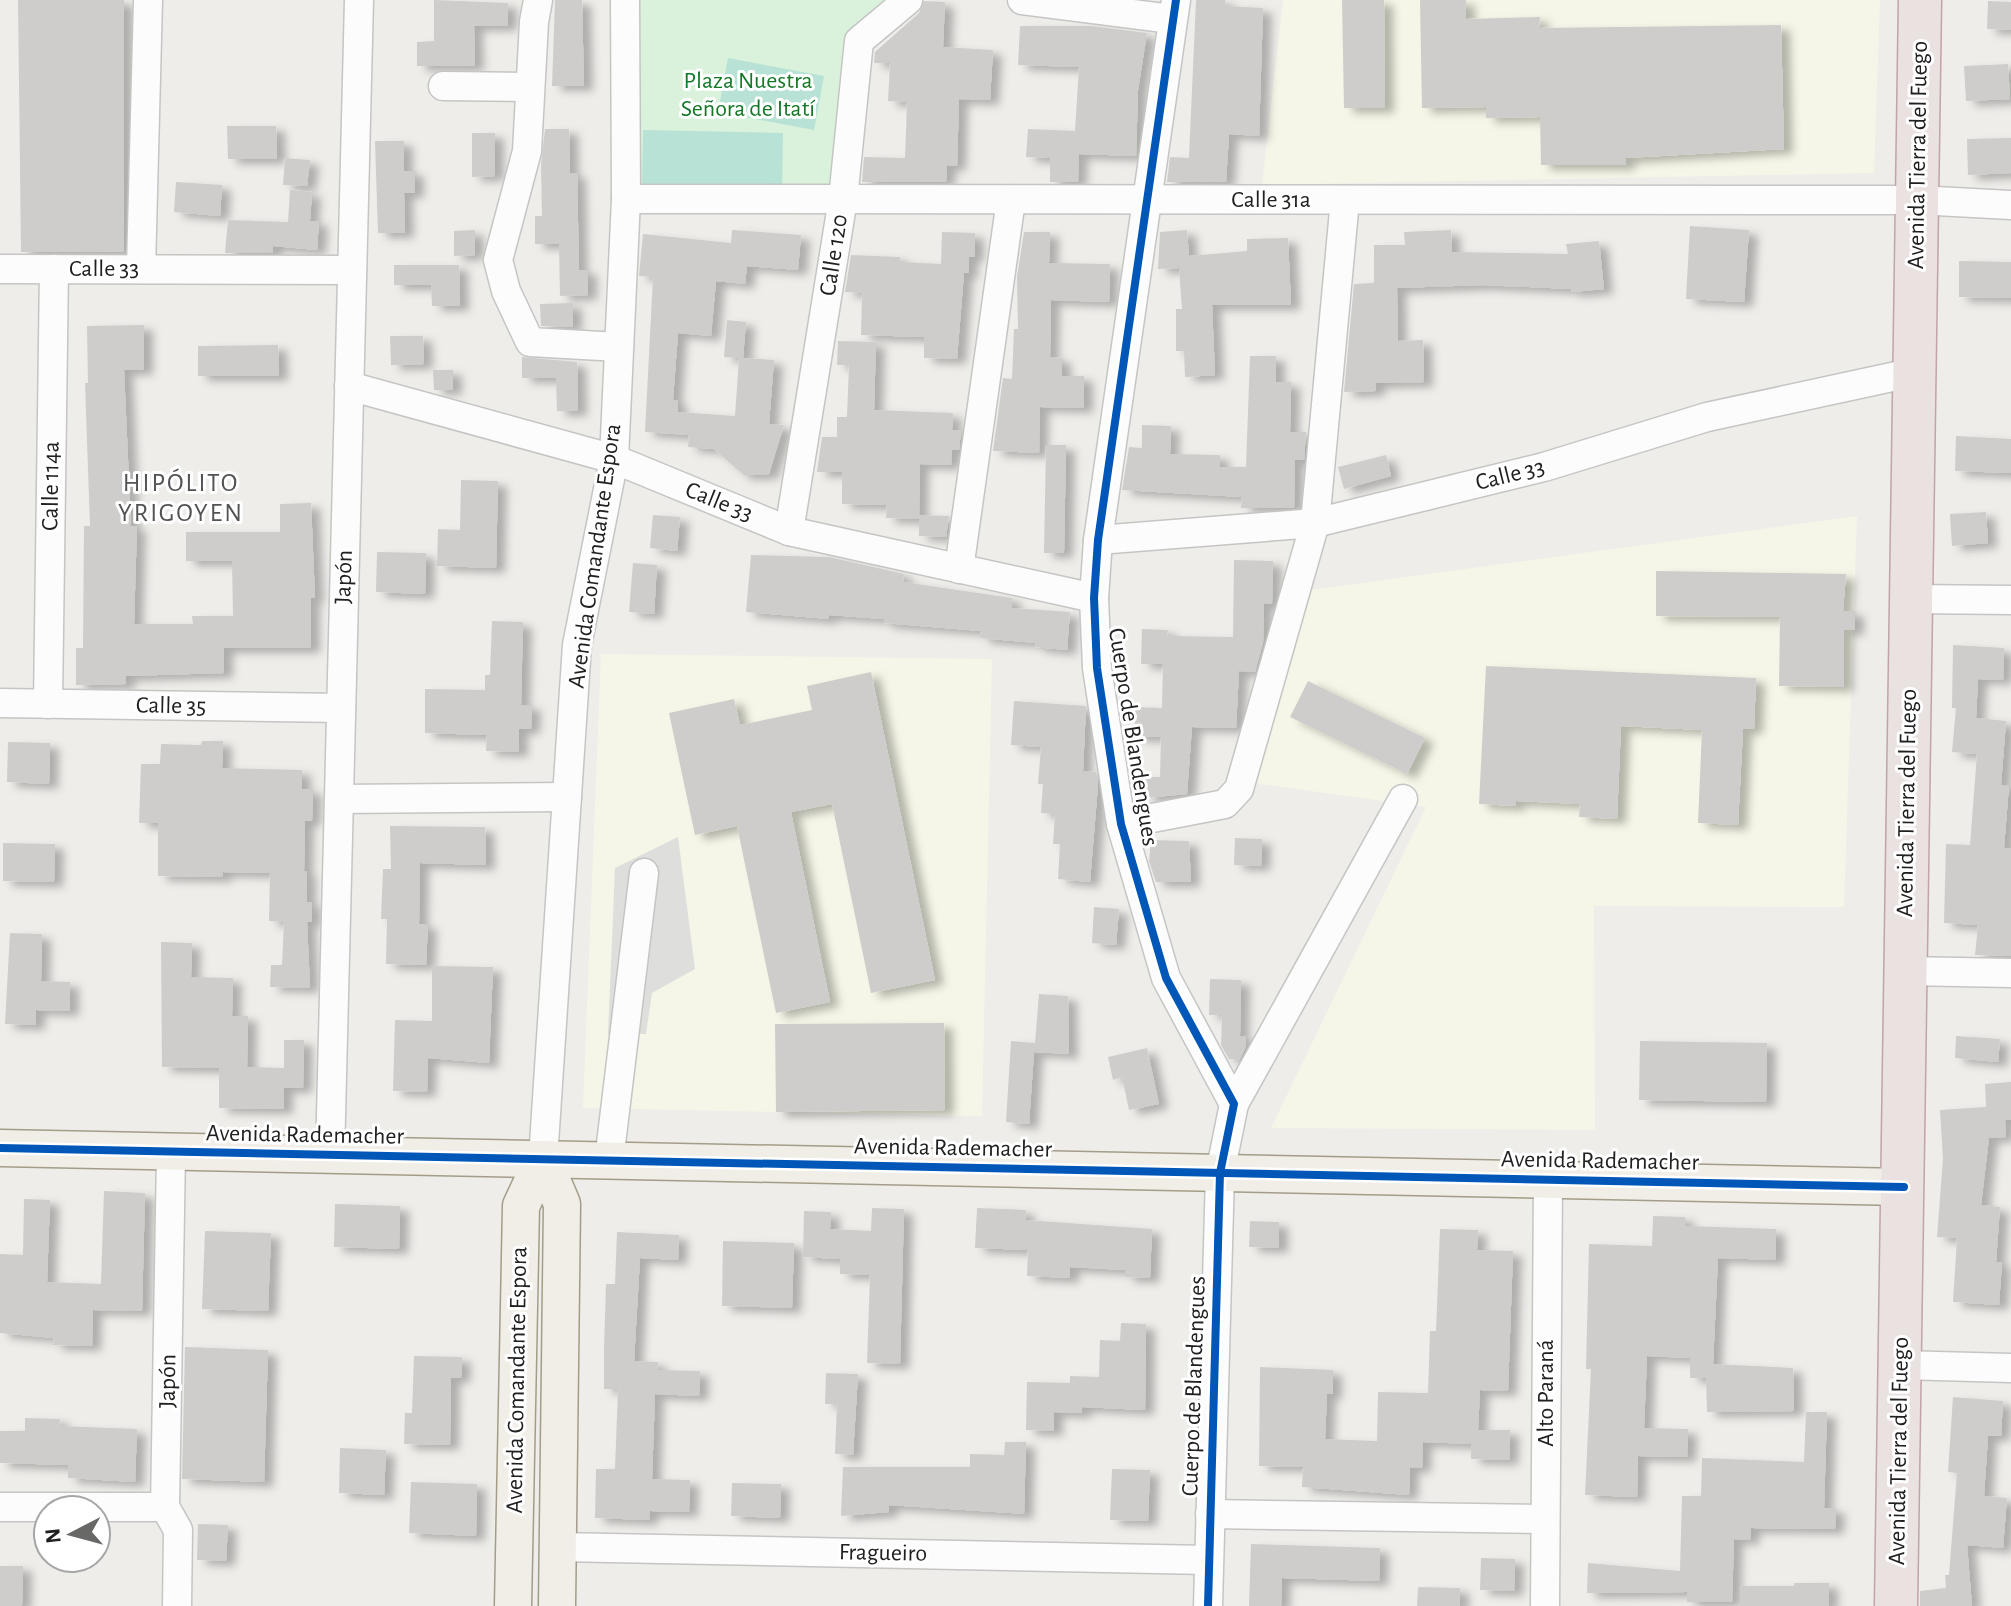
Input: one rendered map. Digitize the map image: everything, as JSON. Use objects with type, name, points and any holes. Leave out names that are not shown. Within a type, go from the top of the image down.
[{"type":"highway","name":"Avenida Tierra del Fuego","points":[[1896,1606],[1920,0]]},
{"type":"main road","name":"Avenida Rademacher","points":[[0,1148],[1904,1187]]},
{"type":"main road","name":"Avenida Comandante Espora","points":[[543,1159],[562,1204],[557,1606]]},
{"type":"main road","name":"Avenida Comandante Espora","points":[[513,1606],[521,1206],[543,1159]]},
{"type":"street","points":[[141,269],[148,0]]},
{"type":"street","name":"Japón","points":[[330,1155],[359,0]]},
{"type":"street","points":[[538,0],[529,87],[527,151],[498,260],[506,291],[530,342],[619,347]]},
{"type":"street","name":"Avenida Comandante Espora","points":[[543,1159],[577,645],[614,459],[626,199],[625,0]]},
{"type":"street","name":"Calle 120","points":[[789,531],[843,199],[859,41],[908,0]]},
{"type":"street","points":[[1022,0],[1174,9]]},
{"type":"street","name":"Cuerpo de Blandengues","points":[[1174,9],[1098,540],[1094,598],[1097,668],[1121,824],[1166,978],[1234,1104],[1220,1173],[1208,1606]]},
{"type":"street","points":[[443,86],[529,87]]},
{"type":"street","name":"Calle 31a","points":[[626,199],[1917,200]]},
{"type":"street","points":[[959,569],[1011,200]]},
{"type":"street","points":[[1121,824],[1225,804],[1239,789],[1315,523],[1345,200]]},
{"type":"street","points":[[1917,200],[2011,205]]},
{"type":"street","name":"Calle 33","points":[[0,269],[352,270]]},
{"type":"street","name":"Calle 114a","points":[[48,704],[54,269]]},
{"type":"street","name":"Calle 33","points":[[1098,540],[1315,523],[1544,467],[1707,417],[1915,372]]},
{"type":"street","name":"Calle 33","points":[[349,386],[614,459],[789,531],[1094,598]]},
{"type":"street","points":[[1910,599],[2011,600]]},
{"type":"street","name":"Calle 35","points":[[0,703],[341,708]]},
{"type":"street","points":[[340,799],[567,797]]},
{"type":"street","points":[[1234,1104],[1403,799]]},
{"type":"street","points":[[609,1160],[644,873]]},
{"type":"street","points":[[1905,971],[2011,973]]},
{"type":"street","name":"Japón","points":[[171,1152],[165,1507],[178,1530],[177,1606]]},
{"type":"street","name":"Alto Paraná","points":[[1545,1606],[1548,1181]]},
{"type":"street","points":[[1900,1365],[2011,1368]]},
{"type":"street","points":[[0,1507],[165,1507]]},
{"type":"street","points":[[1210,1514],[1545,1519]]},
{"type":"street","name":"Fragueiro","points":[[558,1547],[1208,1560]]},
{"type":"shaded area","points":[[1283,0],[1880,0],[1874,173],[1262,185]]},
{"type":"shaded area","points":[[1857,516],[1844,907],[1594,906],[1595,1130],[1271,1128],[1426,807],[1254,783],[1310,590]]},
{"type":"shaded area","points":[[601,654],[992,659],[982,1116],[583,1108]]},
{"type":"shaded area","points":[[678,837],[695,969],[652,993],[646,1034],[608,1034],[615,868]]},
{"type":"green space","name":"Plaza Nuestra Señora de Itatí","points":[[634,0],[887,0],[851,34],[835,192],[635,192]]},
{"type":"green space","points":[[728,58],[824,76],[814,130],[718,112]]},
{"type":"green space","points":[[643,130],[783,133],[782,190],[642,187]]},
{"type":"building","points":[[18,0],[124,0],[124,252],[21,252]]},
{"type":"building","points":[[434,0],[508,3],[508,26],[474,26],[475,66],[417,66],[417,42],[434,41]]},
{"type":"building","points":[[555,0],[582,0],[584,86],[552,86]]},
{"type":"building","points":[[1196,0],[1225,0],[1225,6],[1263,8],[1259,136],[1229,134],[1226,182],[1167,182],[1170,157],[1189,158]]},
{"type":"building","points":[[1342,0],[1384,0],[1385,108],[1344,108]]},
{"type":"building","points":[[1420,0],[1466,0],[1466,19],[1540,17],[1539,28],[1781,25],[1784,149],[1626,158],[1626,165],[1541,165],[1540,117],[1486,118],[1486,107],[1422,108]]},
{"type":"building","points":[[924,1],[945,2],[943,47],[993,50],[990,100],[959,99],[957,166],[947,165],[946,182],[862,182],[864,157],[905,158],[907,102],[888,101],[890,63],[874,63],[875,52],[919,13]]},
{"type":"building","points":[[1988,1],[2011,2],[2011,30],[1987,29]]},
{"type":"building","points":[[1020,26],[1092,26],[1147,33],[1138,90],[1136,156],[1079,154],[1078,182],[1050,182],[1050,158],[1026,157],[1028,129],[1075,131],[1079,67],[1018,65]]},
{"type":"building","points":[[2008,64],[2010,99],[1966,101],[1964,66]]},
{"type":"building","points":[[227,126],[276,126],[277,159],[228,159]]},
{"type":"building","points":[[545,129],[569,129],[570,173],[577,173],[579,270],[588,270],[588,295],[560,296],[559,244],[535,244],[535,216],[542,216],[541,165]]},
{"type":"building","points":[[472,133],[495,133],[495,176],[472,177]]},
{"type":"building","points":[[2011,138],[2011,173],[1968,175],[1967,139]]},
{"type":"building","points":[[375,141],[404,141],[404,171],[415,171],[415,193],[404,193],[405,233],[378,233]]},
{"type":"building","points":[[285,158],[310,160],[307,186],[283,185]]},
{"type":"building","points":[[176,182],[222,185],[220,216],[174,212]]},
{"type":"building","points":[[290,190],[312,192],[310,221],[319,221],[317,250],[273,246],[273,253],[225,253],[228,220],[288,222]]},
{"type":"building","points":[[1690,226],[1749,230],[1744,302],[1686,299]]},
{"type":"building","points":[[475,230],[475,255],[454,256],[454,231]]},
{"type":"building","points":[[732,230],[801,235],[798,270],[747,266],[745,284],[716,281],[711,336],[678,333],[673,400],[678,401],[678,412],[735,416],[739,358],[724,357],[727,320],[746,322],[743,358],[774,360],[769,424],[784,425],[769,474],[744,475],[714,449],[688,447],[689,435],[645,432],[653,277],[639,276],[643,234],[731,243]]},
{"type":"building","points":[[1187,230],[1189,256],[1247,251],[1247,239],[1288,238],[1291,305],[1212,305],[1215,375],[1185,377],[1184,351],[1176,351],[1176,309],[1182,309],[1179,268],[1158,269],[1160,232]]},
{"type":"building","points":[[1451,230],[1452,252],[1568,254],[1566,244],[1599,241],[1604,289],[1572,292],[1571,289],[1483,285],[1397,288],[1398,341],[1423,340],[1424,382],[1376,383],[1376,391],[1344,392],[1354,284],[1374,283],[1374,245],[1405,245],[1404,232]]},
{"type":"building","points":[[942,232],[975,233],[975,257],[969,257],[969,273],[964,273],[957,359],[924,358],[924,337],[861,335],[862,293],[845,292],[851,255],[900,257],[900,262],[941,264]]},
{"type":"building","points":[[1024,232],[1050,232],[1049,263],[1110,264],[1109,302],[1051,300],[1050,357],[1062,358],[1062,376],[1084,376],[1084,408],[1040,407],[1039,453],[993,451],[1003,378],[1012,379],[1014,329],[1018,329],[1017,277]]},
{"type":"building","points":[[1959,261],[2011,262],[2011,298],[1959,297]]},
{"type":"building","points":[[394,265],[459,265],[460,306],[432,306],[431,285],[394,285]]},
{"type":"building","points":[[573,303],[573,327],[541,326],[540,304]]},
{"type":"building","points":[[144,325],[144,370],[124,370],[131,526],[137,526],[134,624],[193,624],[192,616],[233,616],[232,561],[186,561],[186,532],[280,532],[280,504],[311,503],[315,598],[311,598],[311,648],[224,648],[224,673],[126,676],[126,684],[76,685],[76,648],[83,648],[84,526],[90,526],[85,383],[88,383],[87,326]]},
{"type":"building","points":[[390,336],[423,336],[424,364],[391,365]]},
{"type":"building","points":[[838,341],[876,342],[874,410],[953,413],[952,430],[961,430],[959,450],[952,450],[951,465],[920,464],[919,519],[886,518],[887,505],[842,504],[842,472],[817,472],[822,437],[837,437],[837,417],[847,417],[849,365],[837,365]]},
{"type":"building","points":[[278,345],[279,376],[198,376],[198,346]]},
{"type":"building","points":[[1250,356],[1276,356],[1276,382],[1291,382],[1290,432],[1306,432],[1304,460],[1295,460],[1294,508],[1241,508],[1242,497],[1122,490],[1129,447],[1142,448],[1142,425],[1171,426],[1170,454],[1220,455],[1220,467],[1246,467]]},
{"type":"building","points":[[522,357],[577,362],[578,411],[557,411],[556,378],[522,378]]},
{"type":"building","points":[[433,370],[453,370],[453,390],[434,390]]},
{"type":"building","points":[[1956,436],[2011,439],[2011,473],[1955,471]]},
{"type":"building","points":[[1046,445],[1066,445],[1064,553],[1044,553]]},
{"type":"building","points":[[1386,455],[1391,476],[1344,489],[1338,467]]},
{"type":"building","points":[[461,480],[498,481],[496,568],[437,566],[438,529],[460,530]]},
{"type":"building","points":[[1986,512],[1988,543],[1952,546],[1950,514]]},
{"type":"building","points":[[653,515],[680,517],[677,551],[650,548]]},
{"type":"building","points":[[919,515],[949,516],[946,537],[919,536]]},
{"type":"building","points":[[377,552],[426,553],[425,594],[376,592]]},
{"type":"building","points":[[751,555],[829,557],[904,574],[903,582],[1012,598],[1012,608],[1070,612],[1067,650],[1035,647],[1036,643],[980,638],[981,631],[884,623],[884,619],[829,615],[829,619],[746,612]]},
{"type":"building","points":[[1234,560],[1273,561],[1272,604],[1264,603],[1263,643],[1255,672],[1239,671],[1236,728],[1192,727],[1187,794],[1145,798],[1145,777],[1160,777],[1161,737],[1135,737],[1135,707],[1162,708],[1163,664],[1141,664],[1142,629],[1168,630],[1167,636],[1233,637]]},
{"type":"building","points":[[633,563],[657,565],[654,614],[629,612]]},
{"type":"building","points":[[1656,571],[1846,574],[1843,611],[1855,611],[1855,630],[1844,630],[1844,687],[1779,686],[1780,617],[1656,616]]},
{"type":"building","points":[[492,621],[523,622],[521,705],[532,705],[531,729],[519,729],[519,752],[486,751],[487,735],[425,733],[425,689],[485,690],[485,675],[490,675]]},
{"type":"building","points":[[1953,645],[2004,648],[2003,680],[1978,679],[1976,718],[2006,721],[2001,785],[2009,785],[2004,848],[2011,848],[2011,956],[1975,955],[1978,925],[1944,923],[1946,844],[1970,845],[1977,754],[1952,752],[1956,708],[1952,708]]},
{"type":"building","points":[[1486,666],[1756,678],[1754,729],[1743,729],[1738,825],[1698,823],[1702,730],[1621,726],[1617,819],[1579,817],[1580,804],[1516,801],[1516,806],[1479,804]]},
{"type":"building","points":[[871,672],[935,980],[871,993],[832,804],[791,812],[830,1002],[776,1013],[737,826],[695,835],[669,713],[734,699],[740,725],[812,710],[807,686]]},
{"type":"building","points":[[1308,681],[1425,738],[1407,774],[1290,717]]},
{"type":"building","points":[[1014,701],[1086,706],[1083,771],[1096,772],[1098,785],[1090,882],[1058,879],[1060,844],[1053,844],[1055,814],[1041,813],[1043,784],[1038,784],[1041,747],[1011,745]]},
{"type":"building","points":[[202,741],[223,741],[222,768],[302,770],[302,789],[313,789],[312,821],[305,821],[304,871],[307,871],[307,902],[312,902],[312,922],[307,922],[310,988],[270,987],[271,965],[282,965],[284,922],[269,921],[270,873],[223,872],[223,877],[158,876],[158,823],[139,823],[141,764],[160,764],[161,744],[201,745]]},
{"type":"building","points":[[8,742],[50,743],[49,784],[7,782]]},
{"type":"building","points":[[390,826],[485,827],[486,865],[420,863],[419,924],[428,924],[426,965],[386,964],[387,919],[381,919],[383,869],[391,869]]},
{"type":"building","points":[[1235,838],[1262,839],[1261,866],[1234,865]]},
{"type":"building","points":[[1151,840],[1189,841],[1191,882],[1156,882],[1149,861]]},
{"type":"building","points":[[3,843],[55,844],[54,882],[3,881]]},
{"type":"building","points":[[1094,907],[1119,909],[1116,945],[1092,943]]},
{"type":"building","points":[[10,933],[42,934],[41,981],[70,982],[70,1011],[36,1010],[36,1025],[5,1024]]},
{"type":"building","points":[[161,942],[192,943],[191,977],[233,978],[232,1016],[248,1016],[247,1067],[284,1068],[284,1040],[304,1040],[303,1088],[284,1088],[284,1109],[219,1108],[219,1068],[162,1067]]},
{"type":"building","points":[[432,966],[493,967],[489,1063],[428,1058],[427,1092],[393,1091],[395,1020],[432,1021]]},
{"type":"building","points":[[1210,979],[1241,980],[1240,1036],[1246,1037],[1245,1049],[1239,1060],[1229,1059],[1221,1045],[1222,1015],[1209,1015]]},
{"type":"building","points":[[1039,994],[1068,996],[1069,1054],[1034,1052],[1029,1124],[1006,1122],[1011,1041],[1035,1043]]},
{"type":"building","points":[[944,1023],[945,1110],[776,1112],[775,1024]]},
{"type":"building","points":[[1956,1036],[2000,1039],[1998,1062],[1955,1058]]},
{"type":"building","points":[[1640,1041],[1767,1043],[1766,1102],[1639,1100]]},
{"type":"building","points":[[1147,1048],[1159,1104],[1129,1110],[1122,1077],[1113,1080],[1108,1057]]},
{"type":"building","points":[[2011,1082],[2011,1120],[2005,1120],[2006,1137],[1989,1138],[1981,1205],[2000,1207],[1996,1262],[2002,1262],[1999,1305],[1953,1302],[1957,1238],[1937,1237],[1943,1159],[1940,1110],[1986,1107],[1985,1084]]},
{"type":"building","points":[[104,1191],[145,1193],[142,1311],[93,1310],[92,1346],[53,1345],[54,1338],[0,1333],[0,1254],[23,1255],[24,1199],[50,1200],[47,1282],[101,1284]]},
{"type":"building","points":[[335,1204],[400,1206],[399,1249],[334,1247]]},
{"type":"building","points":[[872,1208],[904,1209],[900,1364],[867,1363],[870,1275],[840,1274],[840,1259],[803,1257],[804,1211],[831,1212],[830,1229],[871,1231]]},
{"type":"building","points":[[977,1208],[1026,1210],[1025,1220],[1152,1229],[1150,1278],[1125,1277],[1125,1270],[1070,1267],[1070,1278],[1027,1276],[1028,1250],[975,1248]]},
{"type":"building","points":[[1653,1216],[1685,1217],[1685,1226],[1776,1229],[1776,1260],[1718,1258],[1713,1364],[1793,1368],[1794,1411],[1707,1412],[1706,1378],[1690,1378],[1690,1358],[1647,1356],[1644,1428],[1688,1429],[1687,1457],[1638,1456],[1637,1497],[1585,1495],[1591,1369],[1586,1369],[1589,1244],[1652,1246]]},
{"type":"building","points":[[1250,1221],[1279,1222],[1279,1248],[1249,1247]]},
{"type":"building","points":[[1440,1229],[1478,1230],[1477,1250],[1513,1251],[1508,1391],[1480,1390],[1478,1430],[1510,1430],[1509,1460],[1471,1459],[1471,1444],[1423,1442],[1422,1468],[1410,1467],[1409,1495],[1302,1487],[1303,1467],[1259,1466],[1260,1367],[1333,1370],[1333,1394],[1327,1394],[1325,1439],[1377,1441],[1378,1392],[1428,1393],[1430,1331],[1436,1331]]},
{"type":"building","points":[[205,1231],[271,1233],[268,1311],[202,1309]]},
{"type":"building","points":[[617,1232],[679,1235],[678,1260],[640,1258],[634,1361],[658,1362],[657,1370],[700,1371],[699,1396],[655,1394],[652,1479],[690,1480],[689,1512],[650,1511],[649,1520],[595,1518],[596,1469],[615,1469],[618,1389],[604,1389],[604,1350],[606,1284],[615,1284]]},
{"type":"building","points":[[723,1241],[794,1243],[792,1308],[722,1306]]},
{"type":"building","points":[[1121,1323],[1146,1324],[1145,1410],[1082,1407],[1082,1413],[1054,1412],[1054,1431],[1026,1430],[1027,1382],[1070,1383],[1070,1376],[1099,1377],[1100,1340],[1120,1341]]},
{"type":"building","points":[[185,1347],[268,1350],[264,1482],[182,1479]]},
{"type":"building","points":[[414,1356],[462,1357],[461,1378],[451,1378],[450,1445],[404,1444],[405,1413],[412,1413]]},
{"type":"building","points":[[826,1373],[858,1374],[853,1455],[835,1454],[837,1404],[825,1404]]},
{"type":"building","points":[[1953,1397],[2003,1401],[2001,1436],[1988,1436],[1984,1496],[2007,1498],[2003,1548],[1967,1545],[1972,1606],[1920,1606],[1920,1591],[1946,1588],[1945,1575],[1949,1575],[1957,1473],[1948,1472]]},
{"type":"building","points":[[1806,1412],[1827,1412],[1824,1508],[1836,1508],[1835,1529],[1751,1528],[1750,1540],[1734,1539],[1732,1602],[1687,1602],[1687,1592],[1587,1593],[1588,1563],[1680,1571],[1682,1496],[1701,1496],[1702,1458],[1804,1462]]},
{"type":"building","points":[[25,1418],[60,1419],[59,1426],[137,1429],[135,1482],[68,1478],[68,1465],[0,1463],[0,1431],[25,1431]]},
{"type":"building","points":[[1005,1442],[1026,1442],[1024,1514],[889,1505],[889,1512],[841,1516],[843,1467],[970,1467],[970,1454],[1004,1455]]},
{"type":"building","points":[[340,1448],[386,1450],[384,1495],[339,1493]]},
{"type":"building","points":[[1112,1469],[1150,1470],[1148,1521],[1110,1520]]},
{"type":"building","points":[[411,1482],[477,1484],[476,1536],[409,1533]]},
{"type":"building","points":[[732,1483],[781,1484],[780,1518],[731,1516]]},
{"type":"building","points":[[198,1524],[228,1525],[226,1561],[197,1560]]},
{"type":"building","points":[[1251,1544],[1380,1548],[1379,1581],[1282,1578],[1281,1606],[1249,1606]]},
{"type":"building","points":[[1481,1558],[1515,1559],[1514,1591],[1480,1590]]},
{"type":"building","points":[[0,1566],[23,1566],[22,1606],[0,1606]]},
{"type":"building","points":[[1794,1583],[1829,1583],[1829,1606],[1740,1606],[1740,1586],[1794,1586]]},
{"type":"building","points":[[1418,1587],[1460,1588],[1460,1606],[1417,1606]]},
{"type":"cycle path","points":[[1176,0],[1098,540],[1094,598],[1097,668],[1121,824],[1166,978],[1234,1104],[1220,1173],[1208,1606]]},
{"type":"cycle path","points":[[0,1148],[1904,1187]]},
{"type":"district","name":"HIPÓLITO YRIGOYEN","points":[[181,498]]}]
